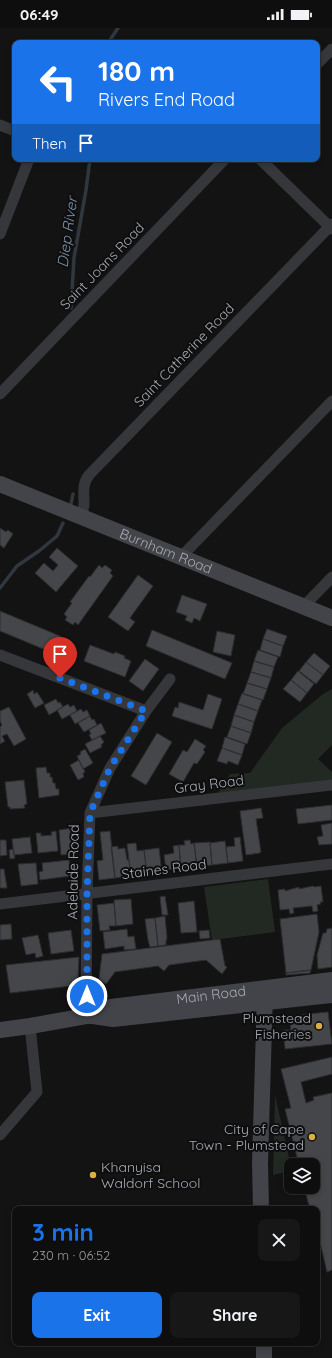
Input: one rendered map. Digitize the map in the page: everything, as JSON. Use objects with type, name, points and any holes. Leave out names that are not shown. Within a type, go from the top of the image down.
[{"type":"street","points":[[320,61],[332,49]]},
{"type":"street","points":[[0,125],[12,130]]},
{"type":"street","points":[[0,234],[28,162]]},
{"type":"street","name":"Saint Joans Road","points":[[0,394],[222,162]]},
{"type":"street","points":[[263,162],[331,227]]},
{"type":"street","name":"Saint Catherine Road","points":[[71,513],[84,506],[84,486],[85,480],[89,475],[331,227]]},
{"type":"street","points":[[180,558],[332,401]]},
{"type":"street","name":"Burnham Road","points":[[0,484],[180,558],[332,618]]},
{"type":"street","points":[[303,607],[332,577]]},
{"type":"street","points":[[0,655],[146,711]]},
{"type":"street","name":"Adelaide Road","points":[[90,1016],[87,894],[90,813],[110,768],[146,711],[170,679]]},
{"type":"street","name":"Gray Road","points":[[90,813],[332,785]]},
{"type":"street","name":"Staines Road","points":[[0,904],[332,864]]},
{"type":"street","name":"Main Road","points":[[265,995],[332,980]]},
{"type":"street","points":[[261,1206],[260,1163],[265,995]]},
{"type":"street","name":"Main Road","points":[[0,1030],[90,1016],[110,1007],[265,995],[332,995]]},
{"type":"street","points":[[0,1135],[37,1092],[30,1026]]},
{"type":"street","points":[[264,1346],[264,1358]]},
{"type":"shaded area","points":[[332,689],[332,745],[318,759],[332,772],[332,780],[218,793],[230,774],[250,773],[282,728],[323,694]]},
{"type":"shaded area","points":[[268,879],[275,932],[212,940],[204,887]]},
{"type":"shaded area","points":[[275,1095],[289,1158],[284,1158],[284,1173],[273,1175]]},
{"type":"building","points":[[0,528],[6,532],[8,530],[13,534],[4,548],[0,545]]},
{"type":"building","points":[[57,548],[78,566],[56,592],[35,573],[44,563],[53,571],[58,565],[49,557]]},
{"type":"building","points":[[99,565],[102,568],[105,565],[112,570],[110,573],[113,576],[78,625],[75,622],[73,625],[65,620],[67,617],[64,614],[72,603],[70,602]]},
{"type":"building","points":[[138,575],[153,586],[130,618],[135,622],[128,631],[108,617]]},
{"type":"building","points":[[182,595],[207,604],[200,621],[194,618],[192,623],[185,620],[187,616],[176,612]]},
{"type":"building","points":[[0,611],[60,636],[70,645],[65,658],[0,631]]},
{"type":"building","points":[[267,629],[287,636],[283,646],[263,639]]},
{"type":"building","points":[[152,630],[232,663],[225,679],[146,646]]},
{"type":"building","points":[[217,631],[235,635],[231,656],[213,652]]},
{"type":"building","points":[[263,639],[283,646],[280,657],[260,650]]},
{"type":"building","points":[[90,645],[114,654],[115,652],[125,656],[124,658],[131,661],[125,677],[84,661]]},
{"type":"building","points":[[258,650],[278,657],[274,667],[254,661]]},
{"type":"building","points":[[314,653],[330,666],[323,675],[306,662]]},
{"type":"building","points":[[145,659],[159,669],[143,691],[129,681]]},
{"type":"building","points":[[254,661],[274,667],[271,678],[251,672]]},
{"type":"building","points":[[306,662],[323,675],[316,684],[299,671]]},
{"type":"building","points":[[298,671],[314,684],[307,693],[291,680]]},
{"type":"building","points":[[251,672],[271,678],[267,689],[247,683]]},
{"type":"building","points":[[291,680],[307,693],[300,702],[283,689]]},
{"type":"building","points":[[247,683],[267,689],[263,700],[243,694]]},
{"type":"building","points":[[33,690],[34,694],[37,692],[44,703],[35,708],[27,694]]},
{"type":"building","points":[[242,693],[262,700],[258,711],[238,704]]},
{"type":"building","points":[[208,694],[222,699],[212,729],[172,716],[175,707],[178,708],[179,702],[203,710]]},
{"type":"building","points":[[56,699],[63,707],[49,715],[44,705]]},
{"type":"building","points":[[68,704],[70,707],[74,705],[77,711],[62,719],[57,710]]},
{"type":"building","points":[[238,704],[258,711],[254,722],[234,715]]},
{"type":"building","points":[[9,707],[26,739],[14,746],[7,734],[2,736],[5,741],[0,744],[0,727],[2,725],[0,721],[0,711]]},
{"type":"building","points":[[81,709],[83,712],[87,710],[90,716],[75,724],[70,715]]},
{"type":"building","points":[[234,715],[254,722],[251,733],[231,726]]},
{"type":"building","points":[[90,716],[92,720],[94,719],[97,725],[84,732],[78,723]]},
{"type":"building","points":[[101,723],[106,733],[92,740],[89,735],[91,734],[89,730]]},
{"type":"building","points":[[231,726],[251,733],[247,744],[227,737]]},
{"type":"building","points":[[157,733],[172,742],[146,785],[131,776]]},
{"type":"building","points":[[100,736],[104,742],[101,745],[102,747],[90,753],[85,744]]},
{"type":"building","points":[[225,737],[245,744],[242,755],[222,748]]},
{"type":"building","points":[[195,739],[206,746],[203,750],[205,752],[197,764],[194,763],[183,782],[169,774],[183,750],[187,752]]},
{"type":"building","points":[[222,748],[242,755],[238,765],[228,761],[227,764],[217,761]]},
{"type":"building","points":[[85,749],[93,763],[83,769],[77,756]]},
{"type":"building","points":[[79,760],[85,772],[83,773],[84,777],[78,780],[70,765]]},
{"type":"building","points":[[46,767],[47,773],[50,773],[53,783],[55,783],[56,789],[59,789],[59,795],[39,798],[36,768]]},
{"type":"building","points":[[24,780],[27,804],[24,805],[25,808],[10,809],[10,807],[8,807],[5,782]]},
{"type":"building","points":[[332,805],[332,820],[298,824],[296,809]]},
{"type":"building","points":[[261,808],[263,818],[256,819],[261,852],[246,855],[240,811]]},
{"type":"building","points":[[332,823],[332,844],[319,845],[317,837],[323,836],[321,825]]},
{"type":"building","points":[[73,828],[74,854],[61,855],[59,830]]},
{"type":"building","points":[[56,831],[58,851],[38,853],[36,833],[41,833],[41,836],[52,835],[51,832]]},
{"type":"building","points":[[110,831],[115,878],[99,880],[97,861],[103,860],[100,832]]},
{"type":"building","points":[[30,837],[32,853],[14,855],[12,839]]},
{"type":"building","points":[[240,837],[243,861],[228,863],[226,847],[235,846],[234,838]]},
{"type":"building","points":[[0,840],[6,840],[7,855],[0,856]]},
{"type":"building","points":[[190,840],[191,844],[194,843],[197,867],[181,868],[179,845],[185,845],[184,841]]},
{"type":"building","points":[[225,841],[228,863],[212,865],[210,843]]},
{"type":"building","points":[[210,842],[212,865],[197,867],[194,843]]},
{"type":"building","points":[[136,843],[137,851],[144,850],[147,875],[131,877],[127,844]]},
{"type":"building","points":[[179,845],[181,868],[166,870],[164,855],[174,853],[173,846]]},
{"type":"building","points":[[118,846],[118,849],[125,848],[127,860],[129,859],[131,876],[115,878],[111,847]]},
{"type":"building","points":[[159,848],[162,874],[147,875],[144,850]]},
{"type":"building","points":[[13,849],[15,858],[10,859],[9,850]]},
{"type":"building","points":[[69,860],[70,876],[40,880],[39,872],[43,871],[42,863]]},
{"type":"building","points":[[36,863],[38,884],[21,886],[18,864]]},
{"type":"building","points":[[0,869],[4,869],[7,888],[0,888]]},
{"type":"building","points":[[321,886],[323,902],[320,902],[321,904],[317,905],[318,911],[313,912],[312,906],[293,908],[294,913],[290,914],[289,909],[280,910],[278,890],[285,889],[285,891],[299,887],[299,889]]},
{"type":"building","points":[[165,896],[168,915],[162,915],[160,897]]},
{"type":"building","points":[[131,899],[133,924],[116,926],[114,900]]},
{"type":"building","points":[[194,901],[197,932],[181,933],[178,903]]},
{"type":"building","points":[[114,903],[116,926],[109,926],[110,930],[100,931],[97,905]]},
{"type":"building","points":[[317,914],[319,932],[311,970],[286,973],[280,919]]},
{"type":"building","points":[[165,916],[167,938],[166,945],[158,946],[155,918]]},
{"type":"building","points":[[155,918],[158,946],[150,947],[145,919]]},
{"type":"building","points":[[11,924],[12,939],[0,940],[0,925]]},
{"type":"building","points":[[332,928],[332,967],[318,969],[317,955],[323,933],[326,933],[327,929]]},
{"type":"building","points":[[127,929],[128,937],[134,936],[136,949],[124,950],[124,946],[105,949],[103,932]]},
{"type":"building","points":[[71,930],[74,951],[51,954],[48,933]]},
{"type":"building","points":[[209,930],[210,938],[200,939],[199,931]]},
{"type":"building","points":[[38,935],[43,956],[36,958],[35,953],[26,955],[22,938]]},
{"type":"building","points":[[220,939],[225,966],[227,967],[222,974],[206,960],[169,965],[164,971],[158,966],[115,972],[106,984],[99,979],[102,954]]},
{"type":"building","points":[[79,957],[78,977],[71,986],[10,993],[6,965]]},
{"type":"building","points":[[311,970],[310,973],[286,975],[286,973]]},
{"type":"building","points":[[328,1012],[332,1044],[285,1049],[283,1030],[291,1030],[289,1016]]},
{"type":"building","name":"City of Cape Town - Plumstead","points":[[332,1057],[332,1074],[301,1082],[306,1103],[314,1100],[313,1097],[332,1093],[332,1270],[327,1272],[320,1242],[320,1206],[309,1206],[306,1194],[320,1194],[320,1158],[297,1158],[285,1109],[291,1108],[281,1069]]},
{"type":"waterway","name":"Diep River","points":[[110,40],[118,28]]},
{"type":"waterway","name":"Diep River","points":[[71,308],[74,258],[90,162]]},
{"type":"waterway","name":"Diep River","points":[[71,504],[73,494]]},
{"type":"waterway","name":"Diep River","points":[[0,588],[17,566],[57,536],[63,523]]},
{"type":"place","name":"Plumstead Fisheries","points":[[319,1026]]},
{"type":"place","name":"City of Cape Town - Plumstead","points":[[312,1137]]},
{"type":"place","name":"Khanyisa Waldorf School","points":[[93,1175]]},
{"type":"route","points":[[60,678],[146,711],[110,768],[90,813],[87,894],[87,996]]}]
